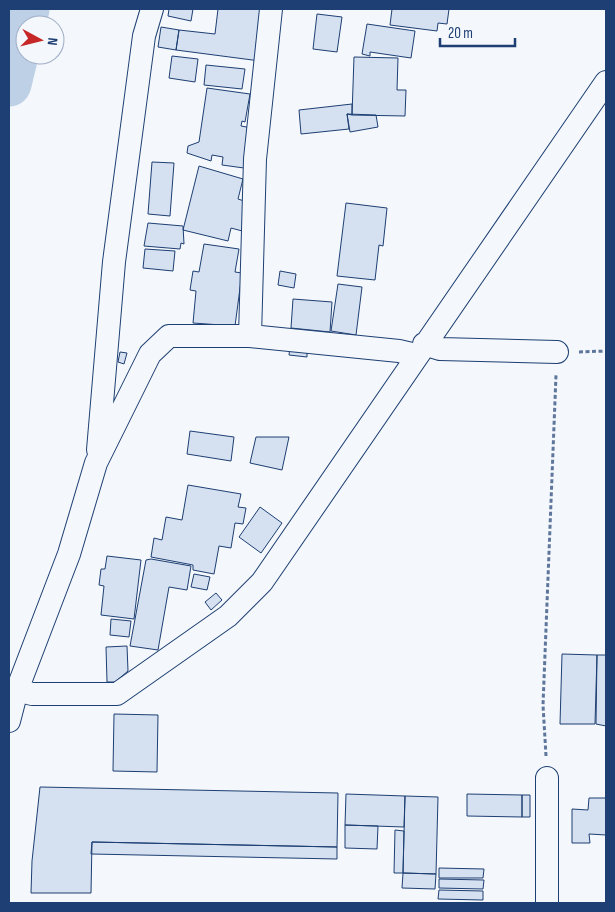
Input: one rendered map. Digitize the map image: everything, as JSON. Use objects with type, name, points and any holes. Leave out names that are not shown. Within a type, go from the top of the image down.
[{"type":"street","points":[[96,463],[114,262],[144,36],[152,9]]},
{"type":"street","points":[[250,336],[255,159],[271,9]]},
{"type":"street","points":[[17,690],[32,694],[117,694],[228,616],[262,582],[606,82]]},
{"type":"street","points":[[9,721],[17,690],[69,554],[96,463],[150,354],[169,336],[250,336],[399,351],[440,349],[557,352]]},
{"type":"street","points":[[547,778],[547,903]]},
{"type":"path","points":[[547,778],[543,705],[557,352]]},
{"type":"building","points":[[169,9],[193,9],[191,21],[168,16]]},
{"type":"building","points":[[218,9],[265,9],[260,61],[176,50],[179,30],[215,34]]},
{"type":"building","points":[[392,9],[449,9],[447,24],[438,23],[437,31],[390,25]]},
{"type":"building","points":[[317,14],[342,17],[337,52],[313,49]]},
{"type":"building","points":[[367,24],[415,31],[411,58],[370,52],[370,56],[362,54]]},
{"type":"building","points":[[161,27],[179,30],[176,50],[158,47]]},
{"type":"building","points":[[172,56],[198,59],[195,82],[169,78]]},
{"type":"building","points":[[354,57],[398,58],[397,90],[406,90],[405,116],[352,115]]},
{"type":"building","points":[[206,65],[245,69],[242,89],[204,85]]},
{"type":"building","points":[[207,88],[250,94],[245,122],[242,121],[241,126],[252,128],[244,168],[222,165],[223,157],[212,155],[211,161],[187,153],[188,146],[199,142]]},
{"type":"building","points":[[352,104],[352,115],[347,114],[349,129],[301,134],[299,110]]},
{"type":"building","points":[[347,114],[376,115],[378,127],[350,132]]},
{"type":"building","points":[[152,162],[174,163],[170,216],[148,214]]},
{"type":"building","points":[[199,166],[243,179],[238,199],[247,202],[246,232],[231,228],[228,241],[183,230]]},
{"type":"building","points":[[346,203],[387,208],[383,246],[379,245],[375,280],[337,276]]},
{"type":"building","points":[[148,223],[183,226],[184,244],[181,243],[180,249],[144,246]]},
{"type":"building","points":[[204,244],[239,249],[235,272],[242,273],[235,326],[193,323],[196,291],[190,290],[193,271],[199,272]]},
{"type":"building","points":[[145,249],[175,251],[173,271],[143,268]]},
{"type":"building","points":[[280,271],[296,274],[294,288],[278,285]]},
{"type":"building","points":[[338,284],[362,287],[356,335],[331,331]]},
{"type":"building","points":[[293,299],[332,302],[330,332],[291,328]]},
{"type":"building","points":[[290,347],[307,349],[307,357],[289,355]]},
{"type":"building","points":[[120,352],[127,353],[124,364],[118,362]]},
{"type":"building","points":[[190,431],[234,437],[231,461],[187,454]]},
{"type":"building","points":[[256,437],[289,437],[282,470],[250,463]]},
{"type":"building","points":[[188,485],[241,494],[238,507],[246,508],[243,524],[235,523],[231,548],[219,546],[214,574],[193,570],[193,565],[151,557],[154,538],[162,540],[166,517],[182,520]]},
{"type":"building","points":[[260,507],[282,523],[261,553],[239,537]]},
{"type":"building","points":[[107,556],[141,560],[134,619],[101,615],[104,586],[99,585],[101,569],[105,569]]},
{"type":"building","points":[[151,559],[191,566],[187,590],[169,587],[158,650],[130,646],[146,560]]},
{"type":"building","points":[[194,574],[210,577],[207,590],[191,587]]},
{"type":"building","points":[[216,593],[222,600],[211,610],[205,602]]},
{"type":"building","points":[[111,619],[131,621],[129,637],[110,635]]},
{"type":"building","points":[[127,646],[128,671],[115,682],[107,682],[106,647]]},
{"type":"building","points":[[562,654],[597,655],[595,724],[560,724]]},
{"type":"building","points":[[597,655],[606,655],[606,726],[596,724]]},
{"type":"building","points":[[114,714],[158,715],[157,772],[113,771]]},
{"type":"building","points":[[40,787],[338,793],[337,847],[92,842],[91,893],[31,893],[32,861]]},
{"type":"building","points":[[346,794],[405,796],[404,827],[345,825]]},
{"type":"building","points":[[467,794],[522,795],[522,817],[467,816]]},
{"type":"building","points":[[522,795],[530,795],[530,817],[522,817]]},
{"type":"building","points":[[405,796],[438,797],[436,874],[403,873]]},
{"type":"building","points":[[589,798],[606,798],[606,835],[589,834],[590,843],[572,843],[572,809],[588,810]]},
{"type":"building","points":[[345,825],[378,826],[377,849],[345,848]]},
{"type":"building","points":[[395,830],[404,831],[403,873],[394,873]]},
{"type":"building","points":[[92,842],[337,847],[337,859],[91,854]]},
{"type":"building","points":[[439,868],[484,869],[483,878],[439,878]]},
{"type":"building","points":[[403,873],[436,874],[435,889],[402,888]]},
{"type":"building","points":[[439,879],[484,880],[483,889],[439,888]]},
{"type":"building","points":[[439,890],[483,891],[483,900],[438,899]]},
{"type":"waterway","points":[[9,84],[27,9]]}]
